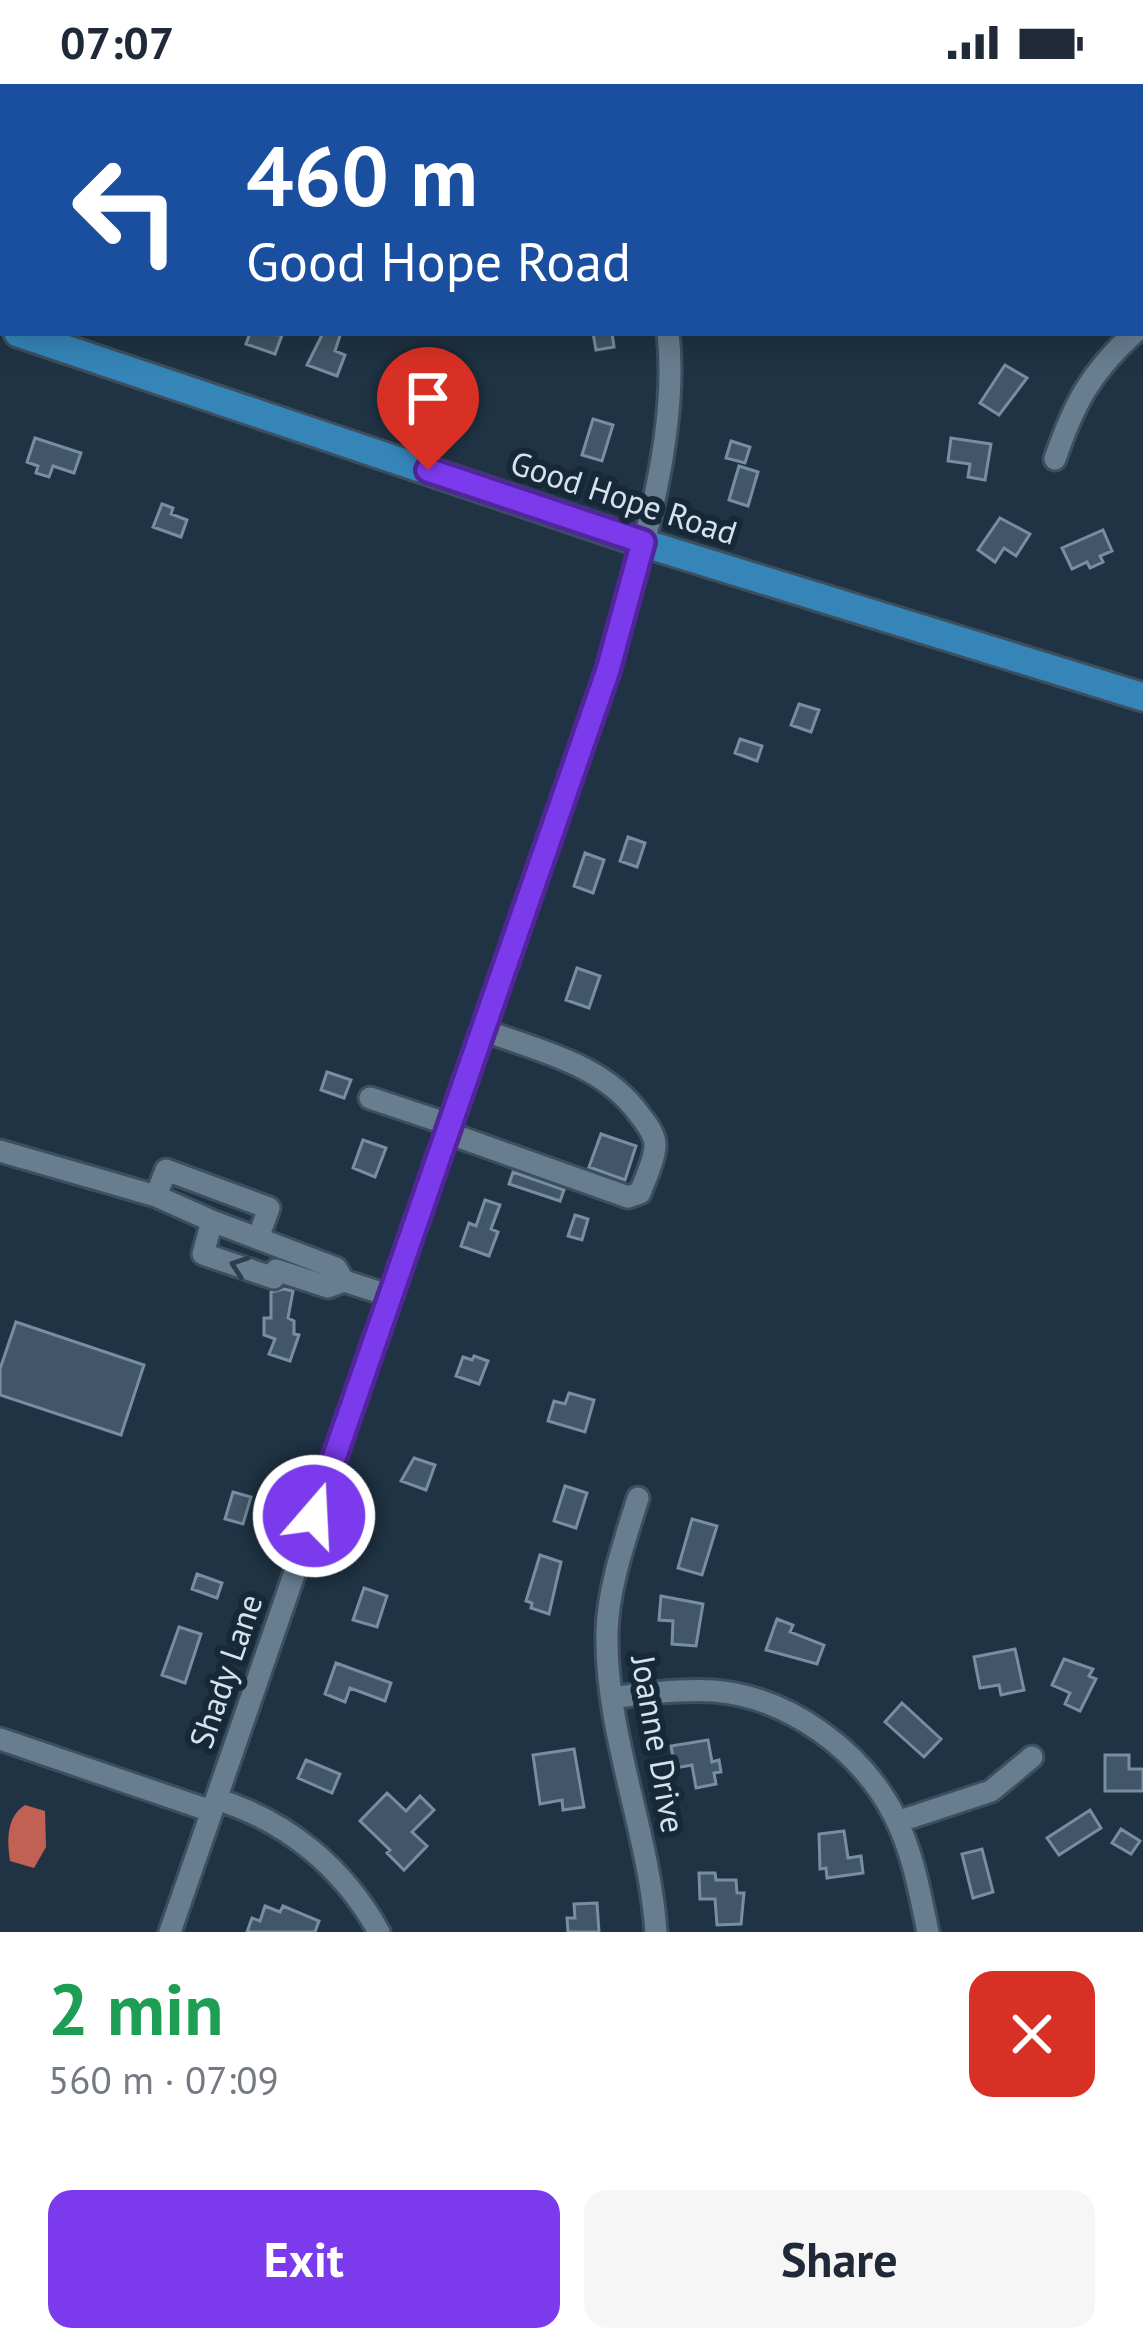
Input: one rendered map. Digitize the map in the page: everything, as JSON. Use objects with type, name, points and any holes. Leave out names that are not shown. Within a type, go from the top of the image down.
[{"type":"main road","name":"Good Hope Road","points":[[27,336],[643,542],[1143,697]]},
{"type":"street","name":"Shady Lane","points":[[170,1932],[608,670],[643,542],[668,420],[668,336]]},
{"type":"street","points":[[1055,459],[1079,396],[1098,368],[1131,336]]},
{"type":"street","points":[[370,1099],[628,1197],[640,1193],[656,1141],[623,1091],[606,1078],[483,1030]]},
{"type":"street","points":[[0,1150],[157,1196],[336,1268],[344,1281]]},
{"type":"street","points":[[157,1196],[166,1170],[269,1208],[258,1238]]},
{"type":"street","points":[[212,1222],[203,1254],[274,1278],[277,1270],[328,1287],[344,1281],[391,1296]]},
{"type":"street","name":"Joanne Drive","points":[[638,1498],[607,1628],[613,1699],[649,1869],[656,1932]]},
{"type":"street","points":[[613,1699],[673,1690],[717,1691],[775,1708],[814,1727],[851,1756],[876,1785],[897,1822],[928,1932]]},
{"type":"street","points":[[0,1739],[269,1820],[310,1847],[350,1887],[379,1932]]},
{"type":"street","points":[[897,1822],[991,1791],[1032,1757]]},
{"type":"shaded area","points":[[25,1805],[45,1811],[46,1847],[34,1868],[10,1861],[11,1823]]},
{"type":"building","points":[[249,336],[282,336],[275,354],[246,344]]},
{"type":"building","points":[[322,336],[340,336],[335,351],[345,355],[337,376],[307,365]]},
{"type":"building","points":[[594,336],[612,336],[614,347],[596,350]]},
{"type":"building","points":[[1005,365],[1027,378],[999,415],[980,403]]},
{"type":"building","points":[[593,419],[613,425],[602,461],[582,455]]},
{"type":"building","points":[[35,438],[81,453],[74,473],[53,466],[49,477],[36,473],[38,466],[27,462]]},
{"type":"building","points":[[951,438],[991,444],[985,480],[968,477],[970,464],[948,461]]},
{"type":"building","points":[[731,441],[750,447],[745,463],[726,458]]},
{"type":"building","points":[[739,466],[758,472],[748,506],[729,500]]},
{"type":"building","points":[[162,504],[187,520],[181,537],[153,527]]},
{"type":"building","points":[[1000,518],[1030,534],[1016,556],[1004,548],[995,562],[978,550]]},
{"type":"building","points":[[1103,530],[1112,551],[1090,568],[1087,562],[1072,569],[1062,548]]},
{"type":"building","points":[[799,704],[819,710],[811,732],[791,725]]},
{"type":"building","points":[[740,739],[762,746],[757,761],[735,753]]},
{"type":"building","points":[[628,837],[645,843],[637,867],[620,861]]},
{"type":"building","points":[[585,853],[604,860],[593,893],[574,886]]},
{"type":"building","points":[[577,968],[600,976],[589,1008],[566,1000]]},
{"type":"building","points":[[327,1072],[351,1080],[344,1098],[321,1090]]},
{"type":"building","points":[[601,1134],[636,1146],[625,1180],[589,1167]]},
{"type":"building","points":[[363,1140],[386,1148],[375,1177],[353,1168]]},
{"type":"building","points":[[513,1172],[564,1190],[560,1201],[509,1184]]},
{"type":"building","points":[[485,1200],[500,1205],[491,1229],[498,1232],[489,1256],[461,1246],[469,1223],[476,1226]]},
{"type":"building","points":[[575,1215],[588,1219],[582,1240],[568,1236]]},
{"type":"building","points":[[293,1291],[288,1318],[294,1321],[294,1334],[299,1335],[290,1361],[269,1354],[275,1339],[264,1335],[264,1318],[271,1318],[271,1292]]},
{"type":"building","points":[[16,1322],[144,1365],[121,1435],[0,1395],[0,1369]]},
{"type":"building","points":[[474,1356],[488,1361],[479,1384],[456,1376],[463,1357],[472,1360]]},
{"type":"building","points":[[569,1393],[594,1400],[585,1432],[548,1421],[554,1401],[565,1404]]},
{"type":"building","points":[[414,1458],[435,1465],[426,1490],[401,1481]]},
{"type":"building","points":[[565,1486],[587,1493],[576,1528],[554,1521]]},
{"type":"building","points":[[233,1492],[251,1497],[243,1524],[225,1519]]},
{"type":"building","points":[[692,1519],[717,1526],[702,1575],[678,1568]]},
{"type":"building","points":[[540,1555],[561,1562],[549,1614],[531,1608],[532,1603],[526,1601]]},
{"type":"building","points":[[197,1574],[222,1583],[217,1598],[192,1589]]},
{"type":"building","points":[[364,1588],[387,1596],[377,1627],[353,1620]]},
{"type":"building","points":[[661,1596],[703,1604],[696,1646],[672,1644],[673,1621],[659,1620]]},
{"type":"building","points":[[777,1619],[793,1625],[790,1632],[824,1645],[817,1664],[766,1650]]},
{"type":"building","points":[[179,1627],[201,1634],[185,1683],[162,1675]]},
{"type":"building","points":[[1015,1649],[1024,1690],[1001,1695],[999,1685],[980,1688],[974,1657]]},
{"type":"building","points":[[1064,1659],[1093,1669],[1089,1676],[1096,1679],[1080,1711],[1065,1704],[1070,1693],[1052,1685]]},
{"type":"building","points":[[336,1663],[391,1683],[385,1701],[350,1688],[345,1702],[325,1694]]},
{"type":"building","points":[[902,1703],[941,1739],[924,1757],[885,1722]]},
{"type":"building","points":[[708,1740],[712,1762],[719,1760],[721,1772],[714,1773],[716,1784],[696,1788],[692,1765],[675,1768],[671,1746]]},
{"type":"building","points":[[574,1749],[584,1807],[563,1810],[562,1800],[540,1804],[533,1755]]},
{"type":"building","points":[[1105,1755],[1129,1755],[1129,1769],[1143,1769],[1143,1791],[1105,1791]]},
{"type":"building","points":[[306,1760],[340,1774],[332,1793],[298,1778]]},
{"type":"building","points":[[387,1793],[406,1811],[420,1796],[434,1810],[412,1832],[427,1846],[404,1870],[360,1821]]},
{"type":"building","points":[[1090,1810],[1101,1828],[1059,1855],[1047,1838]]},
{"type":"building","points":[[1121,1829],[1140,1841],[1131,1854],[1112,1843]]},
{"type":"building","points":[[844,1831],[848,1858],[861,1856],[863,1873],[827,1878],[826,1868],[820,1869],[819,1834]]},
{"type":"building","points":[[982,1849],[993,1892],[973,1898],[962,1854]]},
{"type":"building","points":[[699,1873],[715,1873],[716,1880],[736,1880],[737,1893],[744,1893],[741,1924],[717,1925],[715,1899],[700,1899]]},
{"type":"building","points":[[597,1903],[599,1932],[568,1932],[567,1918],[575,1918],[574,1904]]},
{"type":"building","points":[[265,1906],[280,1912],[283,1906],[319,1921],[315,1932],[247,1932],[252,1918],[260,1921]]},
{"type":"route","points":[[314,1516],[544,860],[608,670],[643,542],[428,470]]}]
